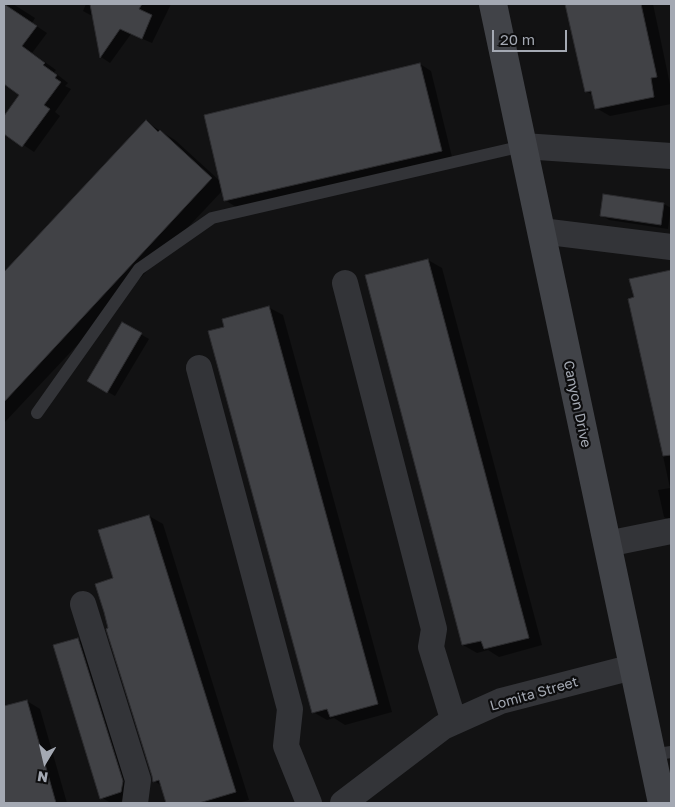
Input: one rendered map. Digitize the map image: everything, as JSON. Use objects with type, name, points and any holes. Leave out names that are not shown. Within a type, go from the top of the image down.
[{"type":"main road","name":"Canyon Drive","points":[[493,4],[633,668],[661,753],[662,803]]},
{"type":"street","points":[[523,146],[671,156]]},
{"type":"street","points":[[541,231],[671,247]]},
{"type":"street","points":[[345,283],[434,629],[430,647],[454,722]]},
{"type":"street","points":[[199,368],[290,710],[286,746],[309,803]]},
{"type":"street","points":[[606,544],[671,531]]},
{"type":"street","points":[[83,604],[138,780],[135,803]]},
{"type":"street","name":"Lomita Street","points":[[343,803],[442,727],[501,701],[633,668]]},
{"type":"lane","points":[[37,413],[139,269],[212,218],[523,146]]},
{"type":"building","points":[[4,4],[37,26],[22,46],[45,63],[43,65],[57,75],[55,78],[61,82],[44,105],[50,109],[22,147],[4,134],[4,116],[19,95],[4,84]]},
{"type":"building","points":[[90,4],[142,4],[139,9],[152,15],[142,39],[120,29],[100,58]]},
{"type":"building","points":[[565,4],[641,4],[657,77],[651,78],[654,97],[595,109],[591,91],[585,92]]},
{"type":"building","points":[[420,63],[442,151],[224,201],[204,115]]},
{"type":"building","points":[[146,120],[158,132],[160,130],[212,178],[4,402],[4,272]]},
{"type":"building","points":[[603,194],[664,203],[661,225],[600,216]]},
{"type":"building","points":[[428,259],[529,638],[484,649],[481,641],[462,645],[365,275]]},
{"type":"building","points":[[671,270],[671,455],[663,456],[628,299],[634,297],[629,279]]},
{"type":"building","points":[[269,306],[378,704],[330,717],[327,709],[312,713],[208,331],[224,327],[222,319]]},
{"type":"building","points":[[122,322],[142,333],[107,393],[87,381]]},
{"type":"building","points":[[149,515],[236,792],[199,803],[166,803],[159,780],[153,782],[106,629],[108,628],[95,584],[113,578],[98,530]]},
{"type":"building","points":[[78,638],[123,781],[121,792],[100,799],[53,645]]},
{"type":"building","points":[[27,700],[56,803],[4,803],[4,706]]}]
